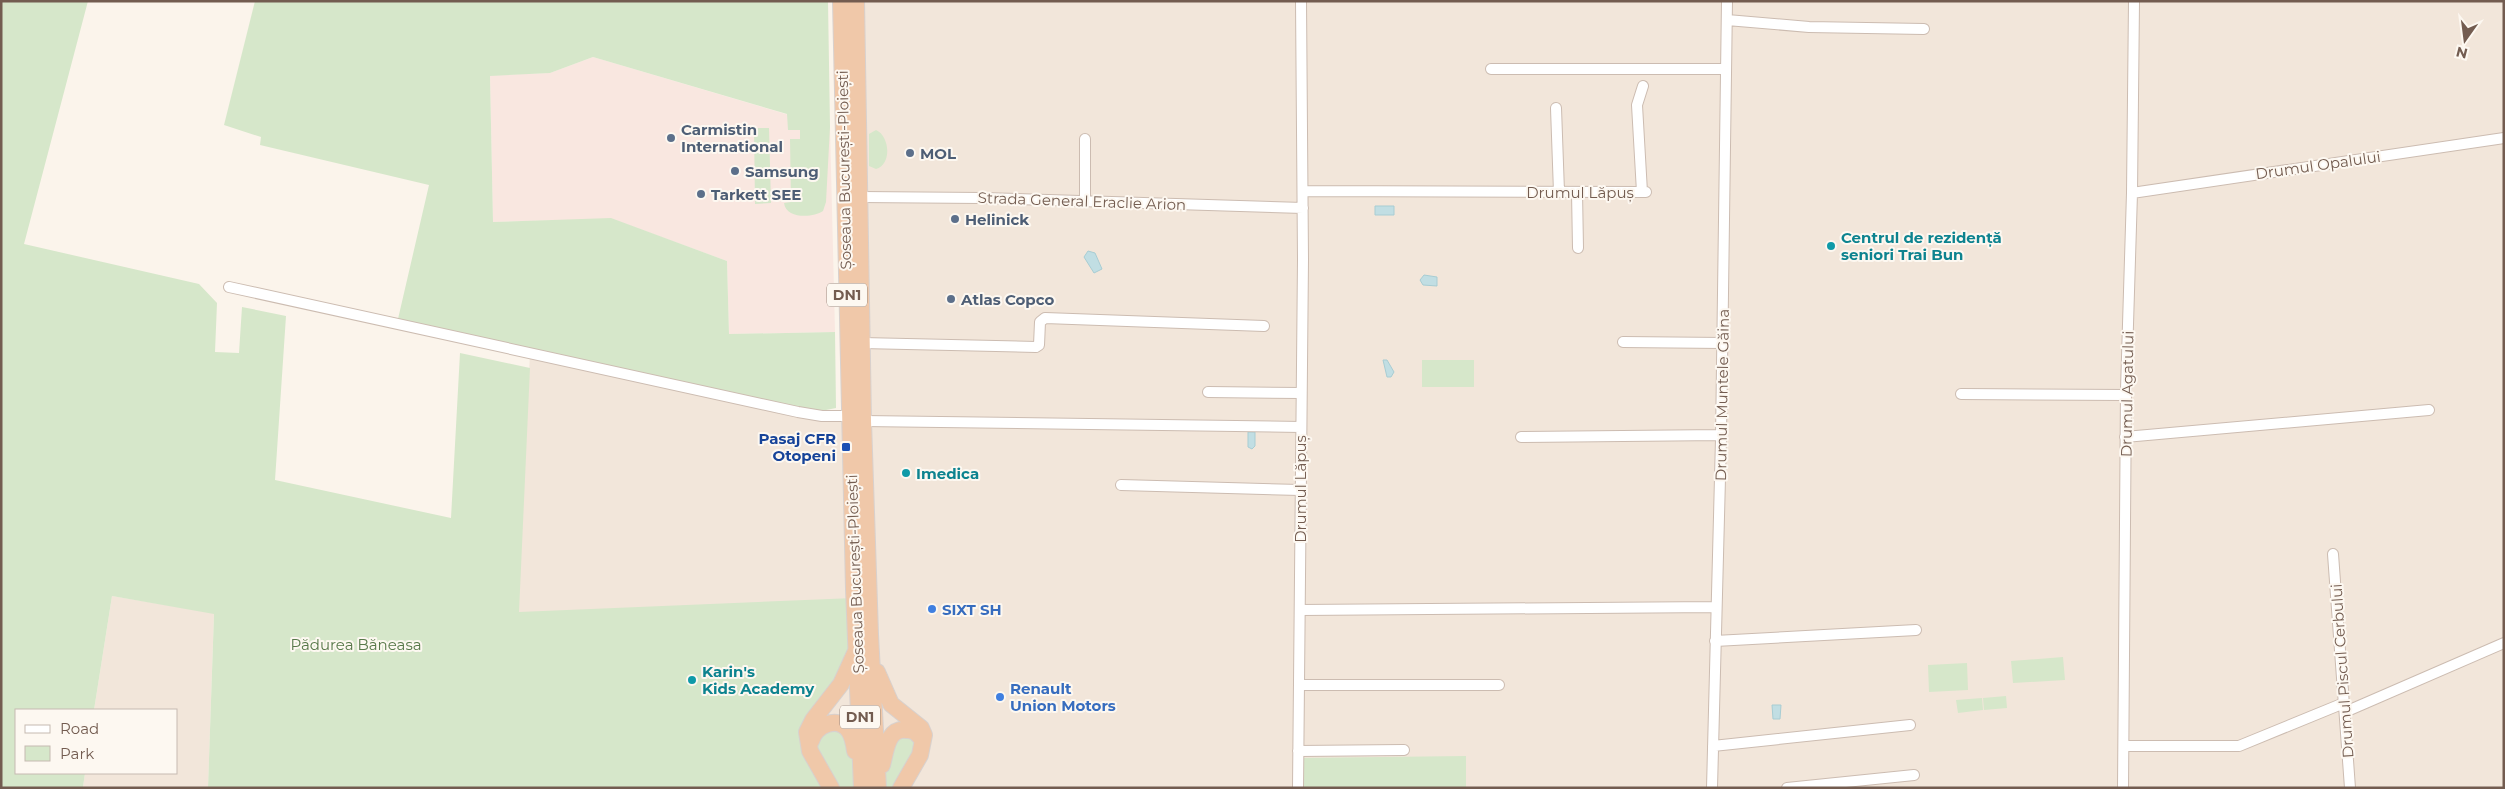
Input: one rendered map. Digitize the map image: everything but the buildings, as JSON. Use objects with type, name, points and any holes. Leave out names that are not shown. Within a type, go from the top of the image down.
[{"type":"highway","name":"Șoseaua București-Ploiești","points":[[841,1],[870,786]]},
{"type":"highway","name":"Șoseaua București-Ploiești","points":[[856,1],[862,343],[857,418]]},
{"type":"highway","points":[[831,788],[810,751],[807,739],[809,726],[864,651],[888,700],[896,709],[921,728],[924,735],[924,744],[901,788]]},
{"type":"highway","points":[[810,751],[813,736],[820,727],[832,723],[842,725],[850,732],[870,786]]},
{"type":"highway","points":[[870,786],[893,733],[899,730],[910,730],[919,736],[924,744]]},
{"type":"street","name":"Drumul Lăpuș","points":[[1298,788],[1303,208],[1301,1]]},
{"type":"street","name":"Drumul Muntele Găina","points":[[1712,788],[1722,435],[1727,1]]},
{"type":"street","name":"Drumul Agatului","points":[[2124,788],[2125,437],[2132,192],[2134,1]]},
{"type":"street","points":[[1727,20],[1809,27],[1924,29]]},
{"type":"street","points":[[1491,69],[1726,69]]},
{"type":"street","name":"Drumul Lăpuș","points":[[1303,191],[1644,192],[1637,105],[1643,86]]},
{"type":"street","points":[[1556,108],[1559,192]]},
{"type":"street","name":"Drumul Opalului","points":[[2132,192],[2504,138]]},
{"type":"street","points":[[1085,139],[1085,202]]},
{"type":"street","points":[[1577,192],[1578,248]]},
{"type":"street","name":"Strada General Eraclie Arion","points":[[860,197],[982,198],[1303,208]]},
{"type":"street","points":[[229,286],[822,416],[1301,427]]},
{"type":"street","points":[[862,343],[1036,347],[1039,342],[1040,322],[1045,318],[1264,326]]},
{"type":"street","points":[[1623,342],[1723,343]]},
{"type":"street","points":[[1208,392],[1301,393]]},
{"type":"street","points":[[1961,394],[2126,395]]},
{"type":"street","points":[[2125,437],[2429,410]]},
{"type":"street","points":[[1522,437],[1722,435]]},
{"type":"street","points":[[1121,485],[1300,490]]},
{"type":"street","name":"Drumul Piscul Cerbului","points":[[2333,554],[2350,788]]},
{"type":"street","points":[[1300,610],[1716,607]]},
{"type":"street","points":[[1715,640],[1916,630]]},
{"type":"street","points":[[2124,746],[2240,746],[2504,643]]},
{"type":"street","points":[[1299,685],[1499,685]]},
{"type":"street","points":[[1713,746],[1910,725]]},
{"type":"street","points":[[1298,751],[1404,750]]},
{"type":"street","points":[[1787,788],[1914,775]]},
{"type":"shaded area","points":[[841,1],[2504,1],[2504,788],[831,788],[518,612],[530,353],[798,412],[850,416]]},
{"type":"shaded area","points":[[593,57],[830,127],[835,332],[729,334],[727,261],[612,219],[493,222],[490,75],[550,73]]},
{"type":"shaded area","points":[[112,596],[214,613],[208,788],[83,787],[85,774],[178,774],[178,709],[94,709]]},
{"type":"green space","name":"Pădurea Băneasa","points":[[1,1],[88,1],[24,244],[199,284],[217,303],[215,352],[239,353],[242,307],[286,316],[275,480],[451,518],[460,353],[530,368],[519,612],[854,598],[857,649],[813,736],[842,725],[862,788],[208,788],[214,614],[112,596],[94,709],[15,709],[15,774],[85,774],[83,787],[96,788],[1,788]]},
{"type":"green space","points":[[255,1],[828,1],[830,127],[826,202],[823,211],[813,215],[800,216],[790,212],[784,203],[791,202],[790,139],[800,139],[800,130],[788,130],[787,114],[593,57],[550,73],[490,76],[493,222],[611,218],[727,261],[729,334],[835,332],[836,408],[821,411],[799,408],[398,319],[429,185],[260,145],[261,137],[224,125]]},
{"type":"green space","points":[[754,128],[769,128],[771,203],[755,204]]},
{"type":"green space","points":[[876,130],[884,138],[887,156],[885,162],[876,169],[869,166],[869,134]]},
{"type":"green space","points":[[1422,360],[1474,360],[1474,387],[1422,387]]},
{"type":"green space","points":[[2063,657],[2065,680],[2013,683],[2011,661]]},
{"type":"green space","points":[[1967,663],[1968,690],[1929,692],[1928,665]]},
{"type":"green space","points":[[2006,696],[2007,708],[1984,710],[1983,698]]},
{"type":"green space","points":[[1982,698],[1983,710],[1958,713],[1956,700]]},
{"type":"green space","points":[[919,735],[901,788],[878,788],[890,738]]},
{"type":"green space","points":[[1466,756],[1466,788],[1298,788],[1298,758]]},
{"type":"water","points":[[1375,206],[1394,206],[1394,215],[1375,215]]},
{"type":"water","points":[[1088,251],[1095,253],[1102,269],[1094,273],[1084,257]]},
{"type":"water","points":[[1424,275],[1437,277],[1437,286],[1423,285],[1420,280]]},
{"type":"water","points":[[1383,360],[1387,360],[1394,372],[1391,377],[1387,377]]},
{"type":"water","points":[[1248,432],[1255,432],[1255,446],[1252,449],[1248,447]]},
{"type":"water","points":[[1772,705],[1781,705],[1780,719],[1773,719]]},
{"type":"place","name":"Carmistin International","points":[[671,138]]},
{"type":"place","name":"MOL","points":[[910,153]]},
{"type":"place","name":"Samsung","points":[[735,171]]},
{"type":"place","name":"Tarkett SEE","points":[[701,194]]},
{"type":"place","name":"Helinick","points":[[955,219]]},
{"type":"place","name":"Centrul de rezidență seniori Trai Bun","points":[[1831,246]]},
{"type":"place","name":"Atlas Copco","points":[[951,299]]},
{"type":"place","name":"Pasaj CFR Otopeni","points":[[846,447]]},
{"type":"place","name":"Imedica","points":[[906,473]]},
{"type":"place","name":"SIXT SH","points":[[932,609]]},
{"type":"place","name":"Karin's Kids Academy","points":[[692,680]]},
{"type":"place","name":"Renault Union Motors","points":[[1000,697]]}]
